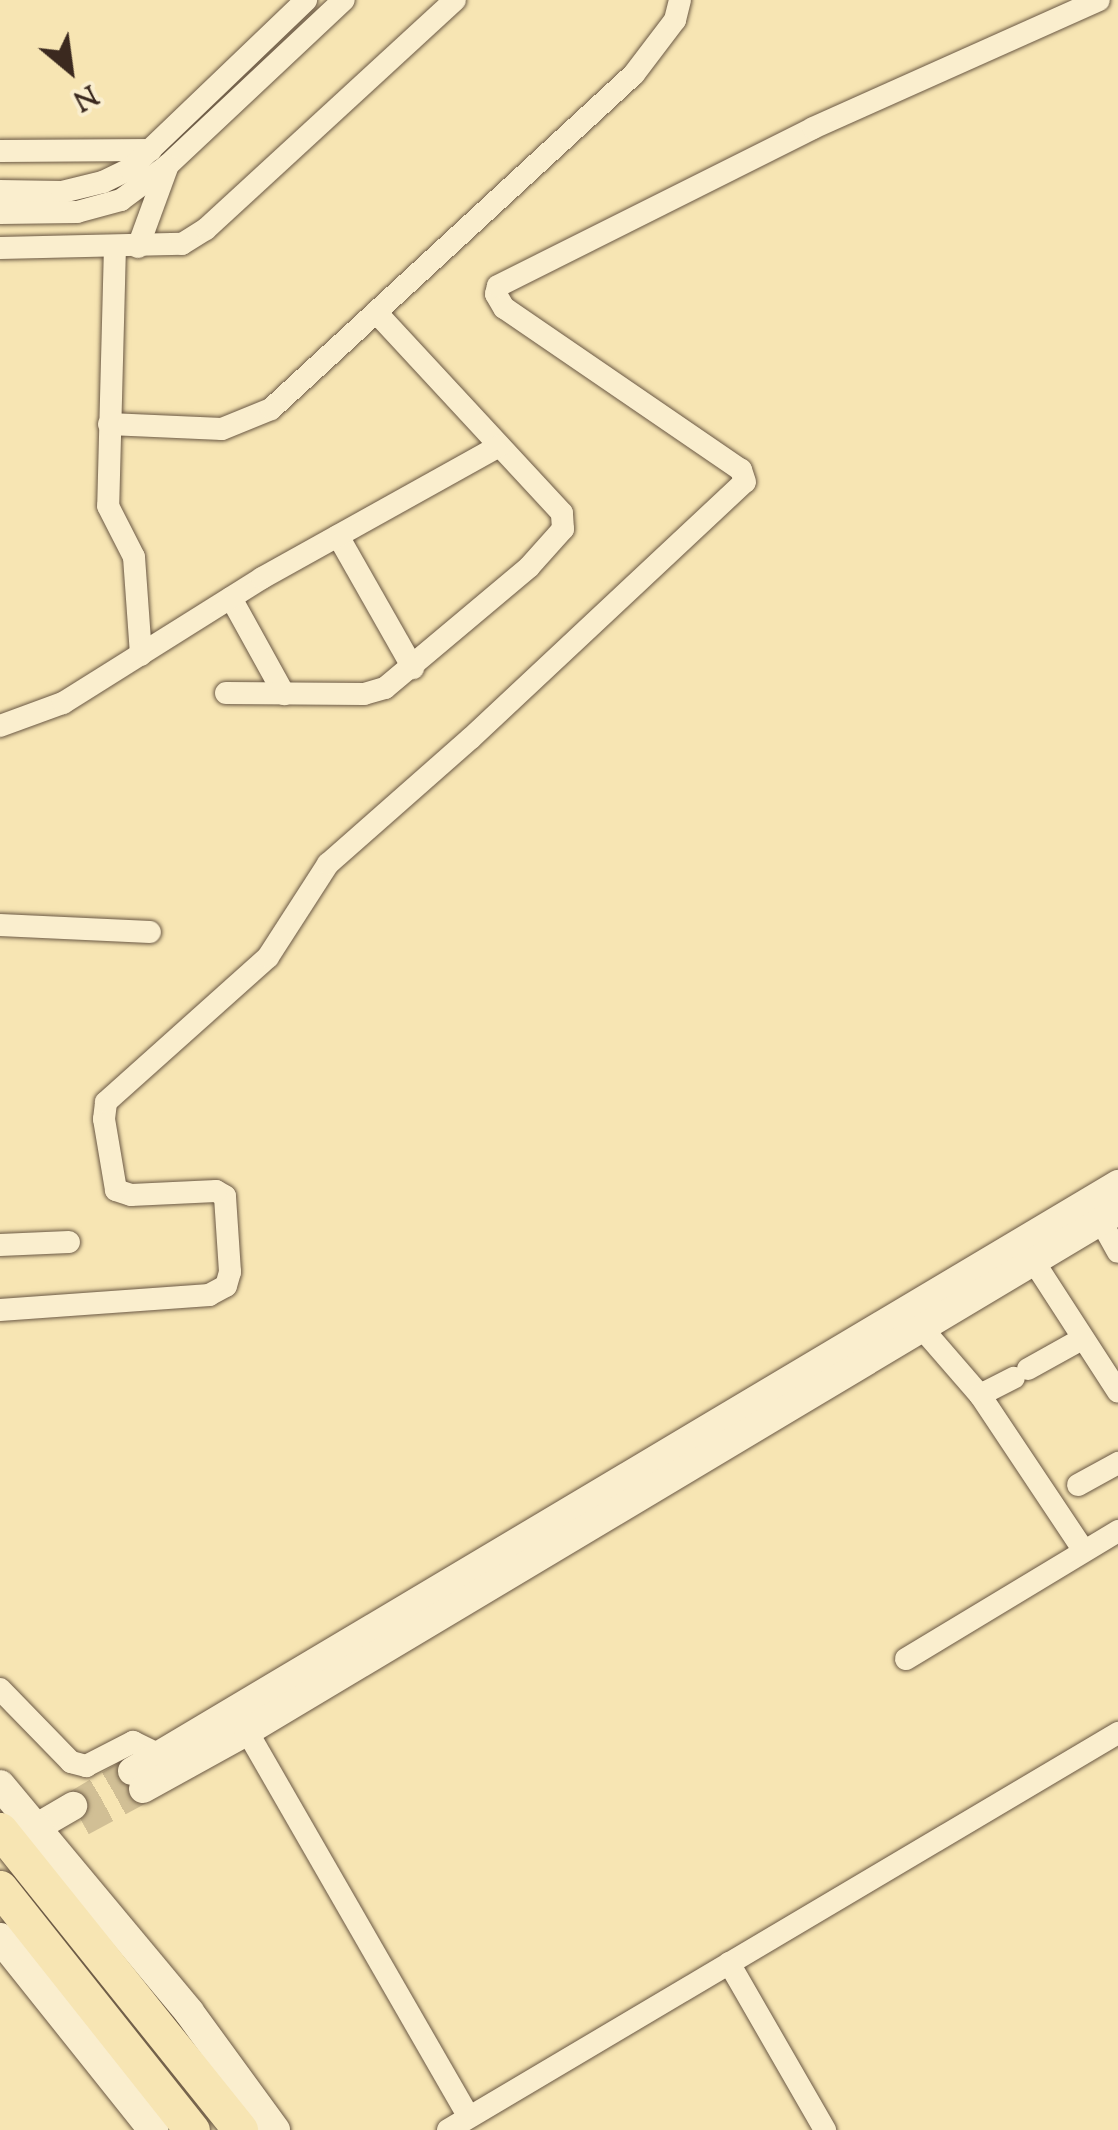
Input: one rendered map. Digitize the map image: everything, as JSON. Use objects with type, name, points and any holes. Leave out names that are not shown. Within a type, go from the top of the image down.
[{"type":"highway","points":[[0,1830],[240,2130]]},
{"type":"highway","points":[[0,1888],[192,2130]]},
{"type":"main road","points":[[0,1785],[189,2012],[275,2130]]},
{"type":"main road","points":[[5,1954],[153,2130]]},
{"type":"street","points":[[0,213],[100,208],[121,200],[306,0]]},
{"type":"street","points":[[0,191],[62,192],[104,182],[160,158],[344,0]]},
{"type":"street","points":[[0,248],[182,244],[206,228],[455,0]]},
{"type":"street","points":[[109,424],[222,429],[246,423],[296,390],[634,74],[662,39],[680,0]]},
{"type":"street","points":[[0,1310],[209,1295],[226,1286],[230,1272],[225,1196],[216,1191],[132,1194],[116,1190],[104,1119],[106,1102],[268,957],[328,864],[470,739],[745,482],[741,470],[504,308],[496,294],[498,286],[710,176],[1099,0]]},
{"type":"street","points":[[0,151],[160,158]]},
{"type":"street","points":[[140,654],[134,558],[108,506],[109,424],[127,246],[160,158]]},
{"type":"street","points":[[226,693],[364,694],[386,688],[529,567],[564,529],[562,514],[376,312]]},
{"type":"street","points":[[0,726],[63,703],[230,598],[500,446]]},
{"type":"street","points":[[338,536],[413,668]]},
{"type":"street","points":[[230,598],[284,694]]},
{"type":"street","points":[[0,925],[150,932]]},
{"type":"street","points":[[1026,1250],[921,1326],[242,1722],[138,1780],[160,1755],[242,1722],[1026,1250],[1103,1211],[1118,1184]]},
{"type":"street","points":[[1103,1211],[1118,1252]]},
{"type":"street","points":[[0,1245],[69,1242]]},
{"type":"street","points":[[1026,1250],[1118,1392]]},
{"type":"street","points":[[921,1326],[980,1395],[1084,1551]]},
{"type":"street","points":[[980,1395],[1082,1339]]},
{"type":"street","points":[[1078,1485],[1118,1463]]},
{"type":"street","points":[[906,1660],[1118,1531]]},
{"type":"street","points":[[0,1689],[71,1762],[86,1766],[133,1742],[160,1755]]},
{"type":"street","points":[[242,1722],[469,2117]]},
{"type":"street","points":[[448,2130],[1118,1733]]},
{"type":"street","points":[[42,1834],[78,1814]]},
{"type":"street","points":[[729,1963],[825,2130]]},
{"type":"tunnel","points":[[73,1806],[132,1771]]},
{"type":"tunnel","points":[[82,1822],[143,1789]]}]
